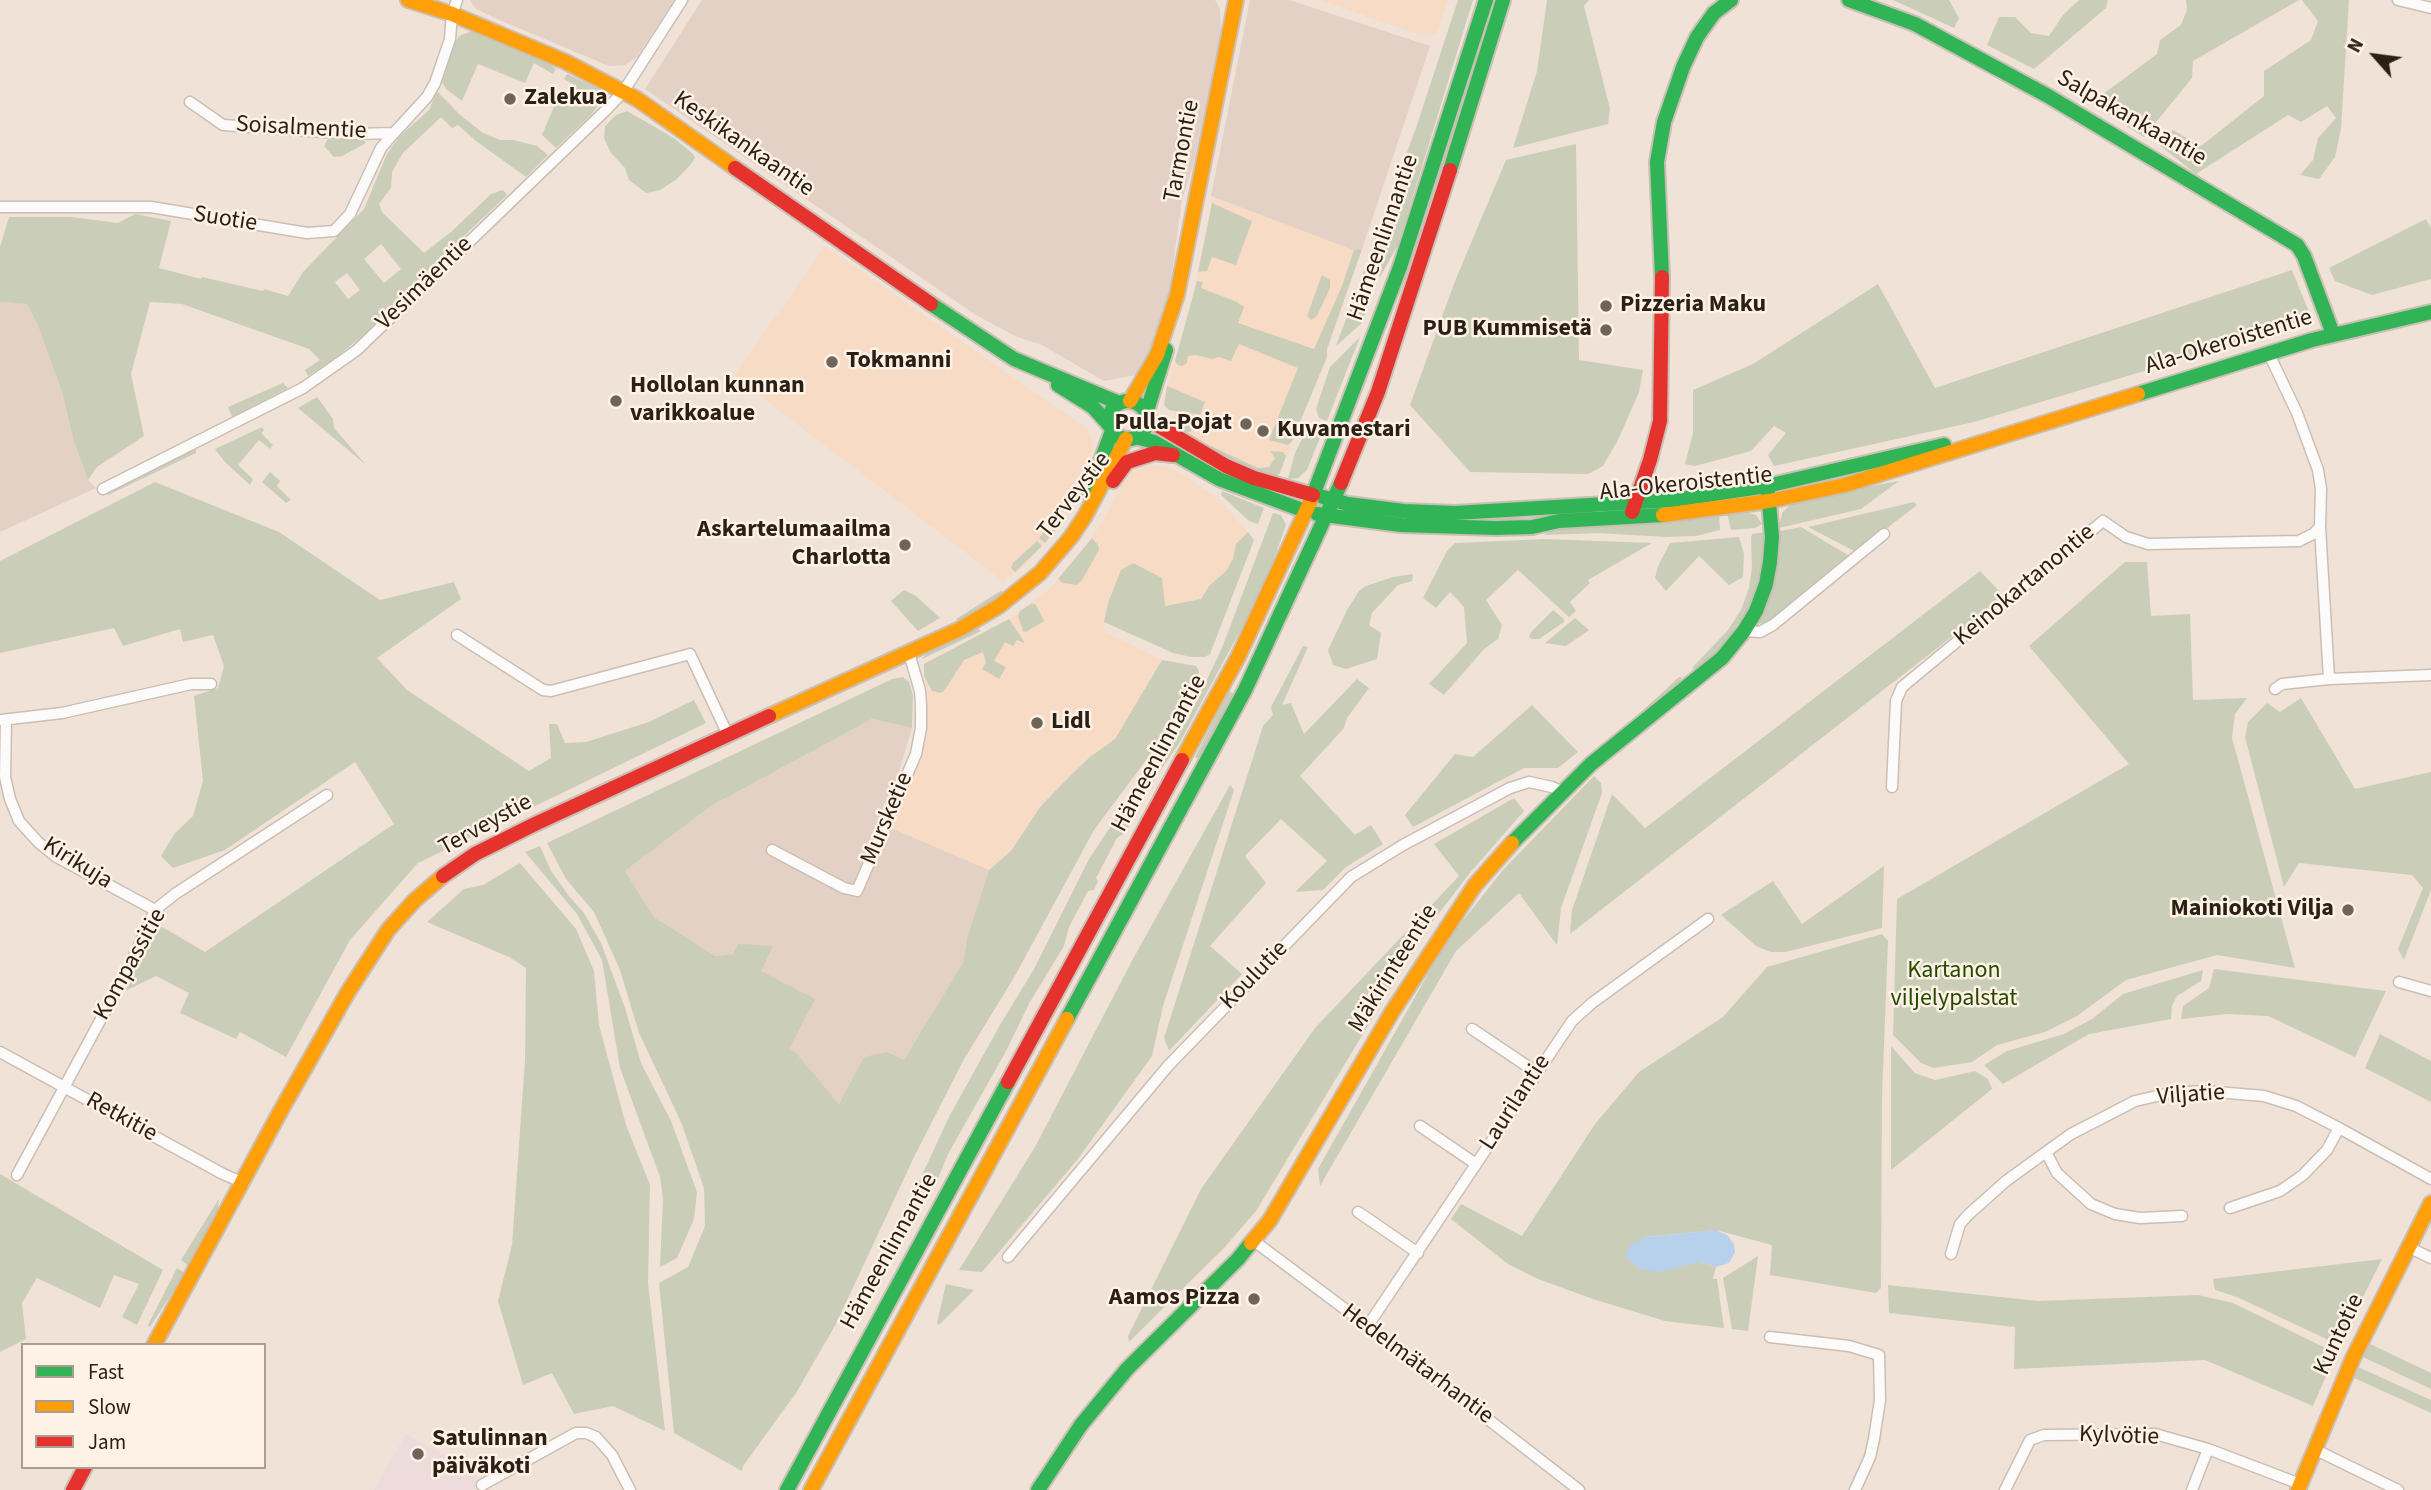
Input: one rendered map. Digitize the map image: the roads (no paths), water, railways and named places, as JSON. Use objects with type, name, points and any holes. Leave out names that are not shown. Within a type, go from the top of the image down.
[{"type":"main road","name":"Keskikankaantie","points":[[408,0],[455,7],[623,92],[1014,359],[1124,402]]},
{"type":"main road","name":"Tarmontie","points":[[1147,417],[1172,330],[1173,311],[1236,0]]},
{"type":"main road","name":"Hämeenlinnantie","points":[[787,1490],[1238,657],[1313,495],[1384,312],[1486,0]]},
{"type":"main road","name":"Hämeenlinnantie","points":[[811,1490],[1245,690],[1334,500],[1378,392],[1417,278],[1503,0]]},
{"type":"main road","points":[[1633,509],[1660,421],[1663,306],[1657,162],[1664,122],[1683,67],[1697,37],[1714,13],[1731,0]]},
{"type":"main road","name":"Salpakankaantie","points":[[1849,0],[1915,24],[2036,90],[2297,245],[2304,256],[2333,334]]},
{"type":"main road","name":"Tarmontie","points":[[1124,402],[1143,382],[1173,311]]},
{"type":"main road","name":"Ala-Okeroistentie","points":[[1305,511],[1401,525],[1496,528],[1633,509],[1673,500],[1768,493],[2042,423],[2333,334],[2431,312]]},
{"type":"main road","name":"Keskikankaantie","points":[[1031,366],[1093,407],[1111,428]]},
{"type":"main road","points":[[1305,511],[1219,479],[1154,442],[1131,438],[1111,428],[1111,411],[1124,402],[1140,405],[1147,417],[1226,466],[1254,478],[1313,495]]},
{"type":"main road","points":[[1131,438],[1144,430],[1147,417]]},
{"type":"main road","name":"Terveystie","points":[[1048,566],[1049,558],[1091,490],[1111,428]]},
{"type":"main road","name":"Terveystie","points":[[1048,566],[1085,516],[1131,438]]},
{"type":"main road","name":"Terveystie","points":[[155,1343],[280,1112],[369,957],[388,930],[414,901],[475,854],[534,824],[960,629],[999,606],[1060,556],[1088,525],[1127,462],[1155,453],[1176,455]]},
{"type":"main road","name":"Mäkirinteentie","points":[[1038,1490],[1082,1425],[1128,1368],[1254,1241],[1270,1220],[1400,1000],[1467,897],[1521,832],[1609,748],[1722,658],[1744,631],[1756,611],[1766,584],[1770,562],[1772,537],[1768,493]]},
{"type":"main road","name":"Ala-Okeroistentie","points":[[1313,495],[1349,504],[1404,511],[1455,513],[1633,509]]},
{"type":"main road","name":"Kuntotie","points":[[2299,1487],[2353,1358],[2431,1203]]},
{"type":"main road","points":[[73,1490],[84,1469]]},
{"type":"street","name":"Vesimäentie","points":[[103,489],[303,388],[357,350],[623,92],[682,0]]},
{"type":"street","points":[[2398,0],[2431,8]]},
{"type":"street","name":"Soisalmentie","points":[[190,102],[223,125],[354,134],[394,133],[427,97],[435,83],[450,39],[455,7]]},
{"type":"street","name":"Suotie","points":[[0,207],[151,207],[307,233],[334,231],[350,214],[381,148],[394,133]]},
{"type":"street","points":[[2269,354],[2297,413],[2318,470],[2329,679]]},
{"type":"street","name":"Keinokartanontie","points":[[1892,788],[1896,701],[1902,687],[2103,522],[2126,537],[2148,544],[2299,541],[2320,527]]},
{"type":"street","points":[[1744,631],[1760,632],[1773,625],[1884,534]]},
{"type":"street","points":[[457,635],[543,690],[551,691],[691,654],[728,735]]},
{"type":"street","name":"Mursketie","points":[[772,850],[844,888],[857,891],[916,754],[921,728],[921,705],[914,665],[909,653]]},
{"type":"street","points":[[2275,689],[2282,684],[2329,679],[2431,675]]},
{"type":"street","points":[[3,720],[62,713],[191,684],[211,684]]},
{"type":"street","name":"Kirikuja","points":[[3,720],[5,777],[19,821],[55,856],[155,910]]},
{"type":"street","name":"Koulutie","points":[[1008,1257],[1168,1066],[1351,877],[1403,845],[1510,788],[1529,782],[1563,792]]},
{"type":"street","name":"Kompassitie","points":[[17,1175],[130,965],[155,910],[175,894],[327,796]]},
{"type":"street","name":"Laurilantie","points":[[1367,1327],[1536,1072],[1580,1012],[1708,919]]},
{"type":"street","points":[[2399,982],[2431,991]]},
{"type":"street","points":[[1472,1030],[1536,1072]]},
{"type":"street","name":"Retkitie","points":[[0,1052],[223,1174],[244,1182]]},
{"type":"street","name":"Viljatie","points":[[1951,1254],[1960,1224],[2006,1181],[2071,1135],[2135,1101],[2170,1093],[2205,1091],[2264,1096],[2296,1106],[2431,1179]]},
{"type":"street","points":[[1420,1126],[1476,1164]]},
{"type":"street","points":[[2230,1208],[2280,1192],[2295,1181],[2327,1150],[2339,1128]]},
{"type":"street","points":[[2046,1152],[2057,1173],[2091,1204],[2115,1214],[2140,1218],[2182,1216]]},
{"type":"street","points":[[1358,1212],[1418,1253]]},
{"type":"street","name":"Hedelmätarhantie","points":[[1254,1241],[1579,1490]]},
{"type":"street","points":[[2408,1247],[2431,1258]]},
{"type":"street","points":[[1770,1337],[1849,1346],[1879,1354],[1880,1400],[1874,1439],[1870,1457],[1854,1490]]},
{"type":"street","points":[[482,1485],[574,1434],[586,1433],[596,1437],[612,1455],[630,1490]]},
{"type":"street","name":"Kylvötie","points":[[2005,1490],[2029,1440],[2037,1436],[2155,1434],[2208,1449],[2299,1487]]},
{"type":"street","points":[[2192,1490],[2208,1449]]},
{"type":"street","points":[[2314,1449],[2398,1490]]},
{"type":"water","points":[[1716,1230],[1727,1235],[1734,1244],[1735,1252],[1729,1263],[1716,1267],[1699,1262],[1659,1272],[1640,1269],[1625,1256],[1630,1245],[1646,1237]]},
{"type":"place","name":"Zalekua","points":[[510,99]]},
{"type":"place","name":"Pizzeria Maku","points":[[1606,306]]},
{"type":"place","name":"PUB Kummisetä","points":[[1606,330]]},
{"type":"place","name":"Tokmanni","points":[[832,362]]},
{"type":"place","name":"Hollolan kunnan varikkoalue","points":[[616,401]]},
{"type":"place","name":"Pulla-Pojat","points":[[1246,424]]},
{"type":"place","name":"Kuvamestari","points":[[1263,431]]},
{"type":"place","name":"Askartelumaailma Charlotta","points":[[905,545]]},
{"type":"place","name":"Lidl","points":[[1037,723]]},
{"type":"place","name":"Mainiokoti Vilja","points":[[2348,910]]},
{"type":"place","name":"Aamos Pizza","points":[[1254,1299]]},
{"type":"place","name":"Satulinnan päiväkoti","points":[[418,1454]]},
{"type":"park label","name":"Kartanon viljelypalstat","points":[[1954,986]]}]
